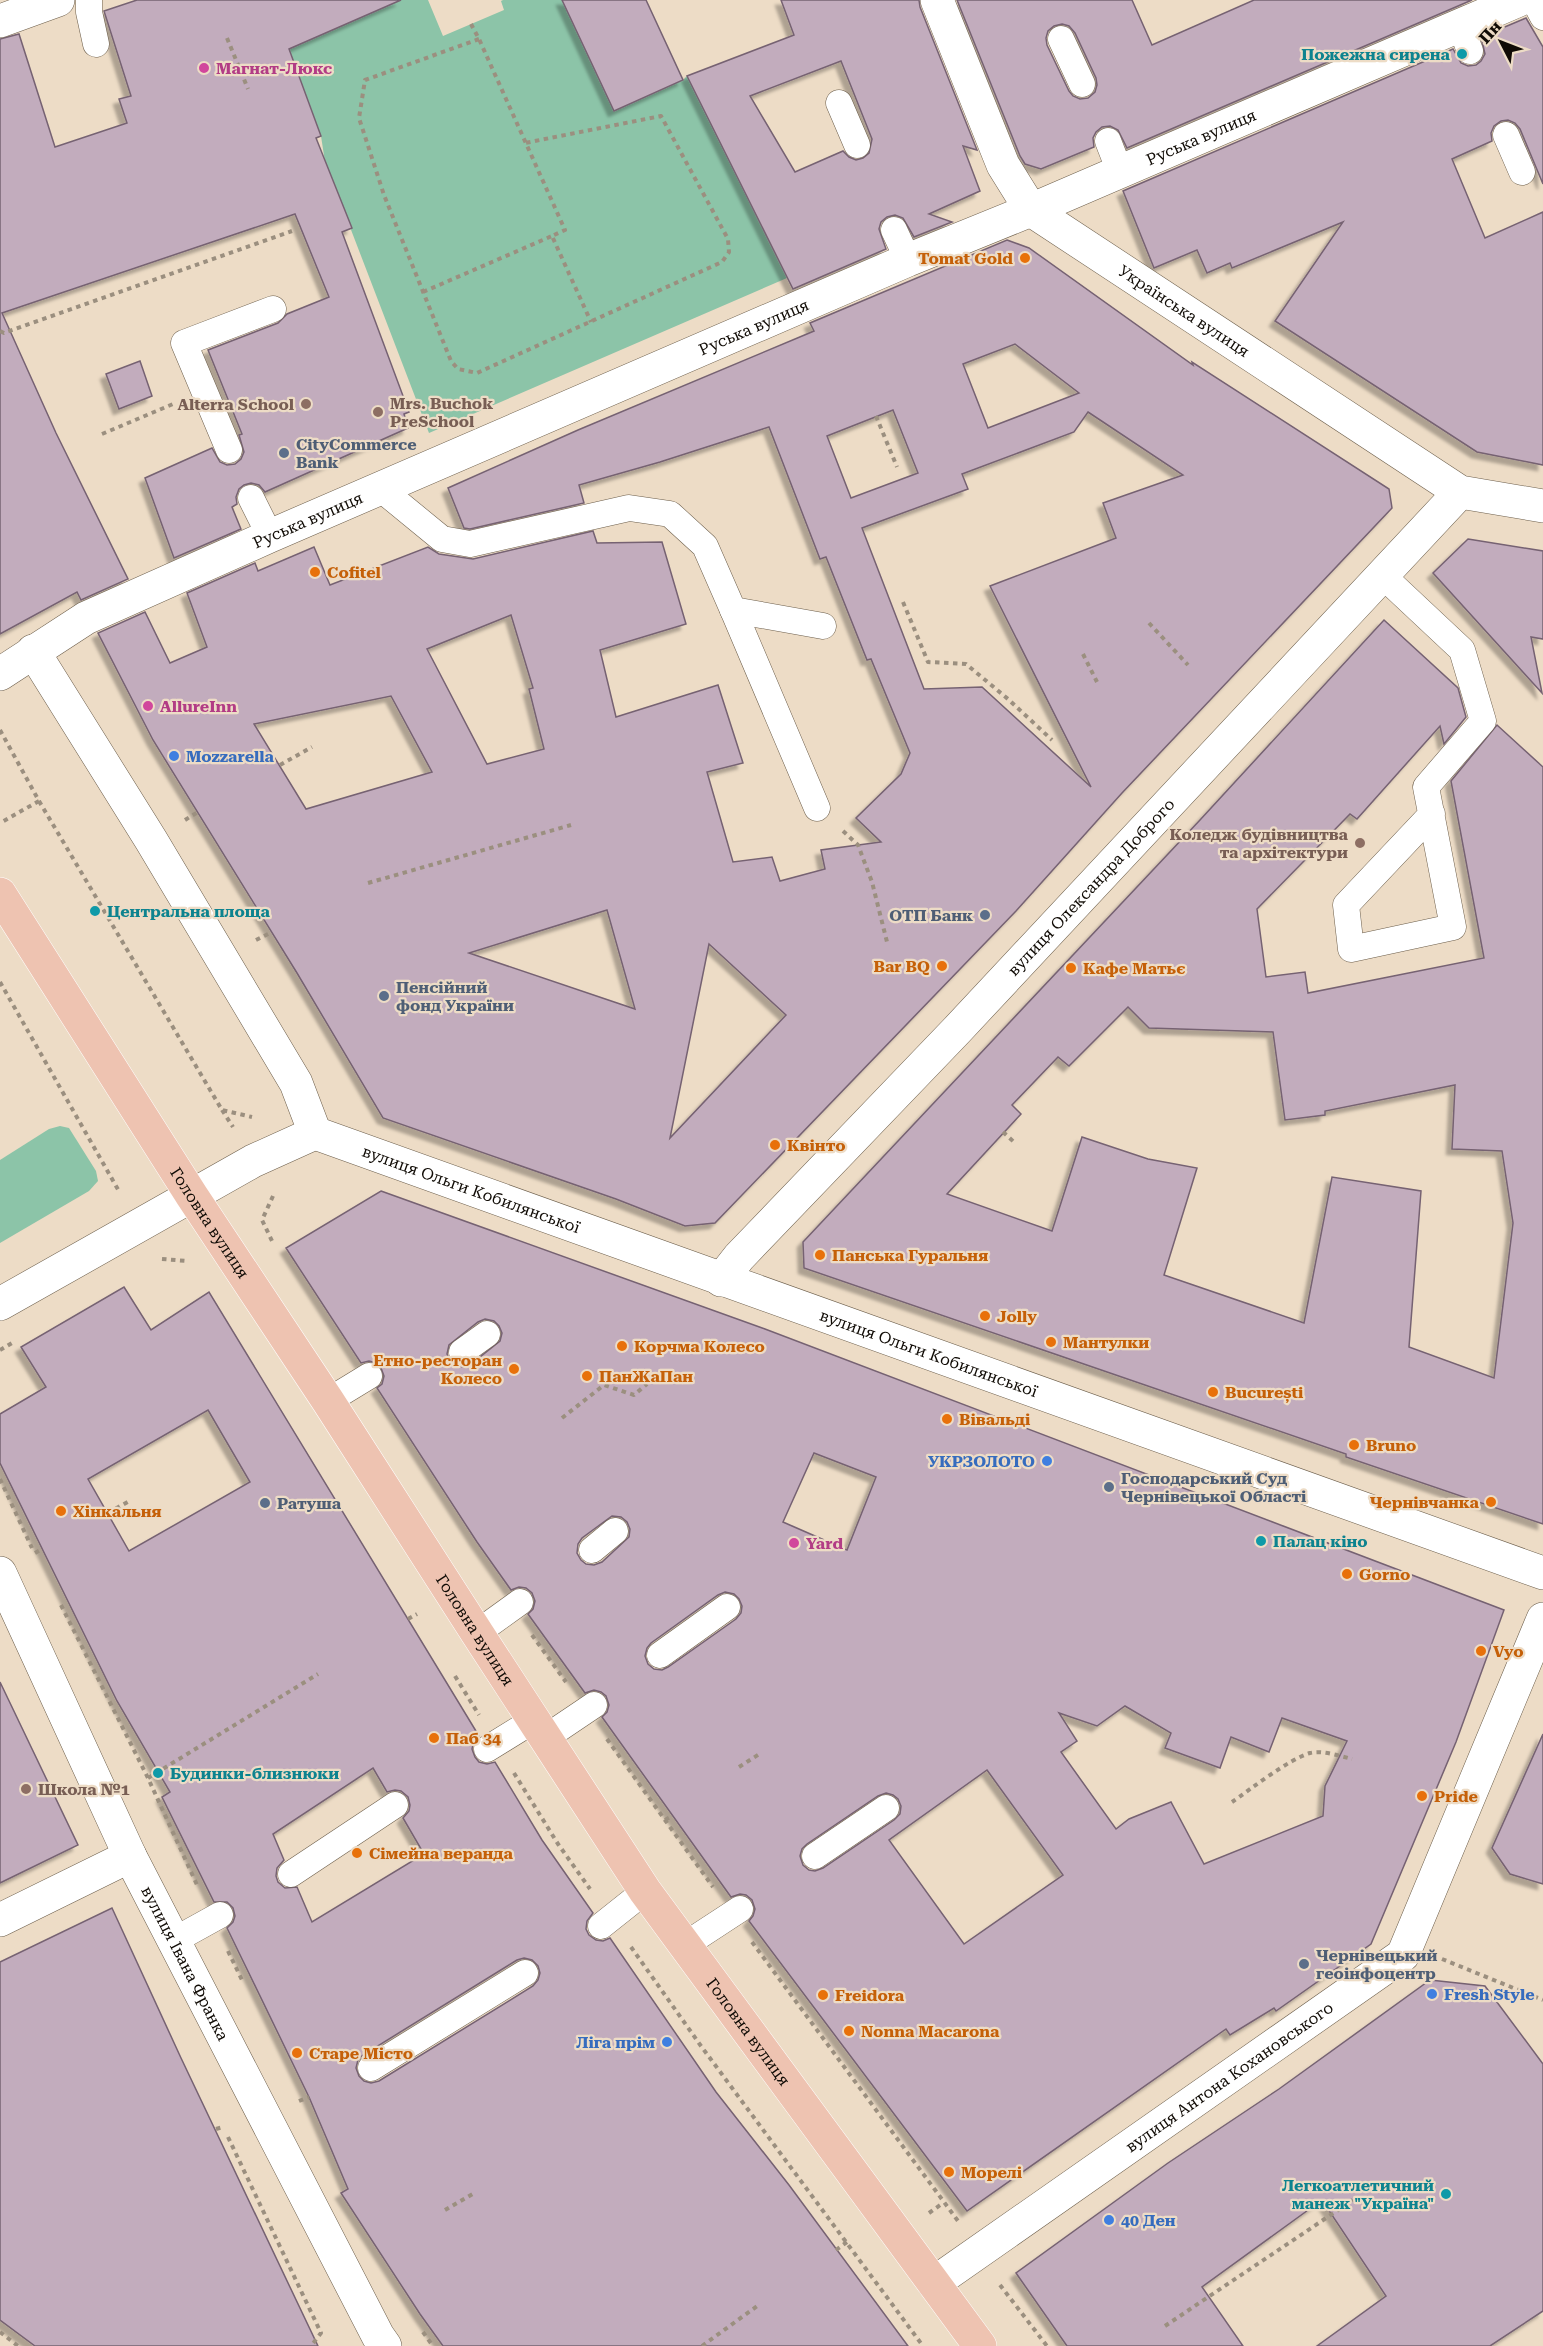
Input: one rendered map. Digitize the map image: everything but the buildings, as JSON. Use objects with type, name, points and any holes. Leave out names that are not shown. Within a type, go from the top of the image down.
[{"type":"main road","name":"Головна вулиця","points":[[0,894],[192,1196],[328,1401],[645,1891],[980,2346]]},
{"type":"street","points":[[0,21],[58,0]]},
{"type":"street","name":"Українська вулиця","points":[[937,0],[1003,165],[1031,210],[1460,492],[1543,506]]},
{"type":"street","name":"Руська вулиця","points":[[0,674],[86,618],[270,536],[908,260],[1120,172],[1465,38],[1519,0]]},
{"type":"street","name":"вулиця Олександра Доброго","points":[[721,1280],[739,1257],[957,1030],[1460,492]]},
{"type":"street","points":[[0,1304],[253,1161],[315,1133],[296,1083],[151,840],[33,651]]},
{"type":"street","name":"вулиця Ольги Кобилянської","points":[[315,1133],[1543,1573]]},
{"type":"street","name":"вулиця Івана Франка","points":[[0,1573],[130,1856],[378,2343]]},
{"type":"street","name":"вулиця Антона Кохановського","points":[[934,2283],[1403,1955],[1543,1619]]},
{"type":"street","points":[[0,1920],[130,1856]]},
{"type":"lane","points":[[89,0],[89,12],[96,44]]},
{"type":"lane","points":[[1534,0],[1543,18]]},
{"type":"lane","points":[[1061,39],[1082,84]]},
{"type":"lane","points":[[839,103],[857,145]]},
{"type":"lane","points":[[1506,135],[1522,172]]},
{"type":"lane","points":[[1108,141],[1120,172]]},
{"type":"lane","points":[[894,230],[908,260]]},
{"type":"lane","points":[[229,450],[184,343],[273,309]]},
{"type":"lane","points":[[381,489],[442,539],[470,544],[629,508],[670,514],[705,546],[817,808]]},
{"type":"lane","points":[[251,498],[270,536]]},
{"type":"lane","points":[[1382,575],[1462,651],[1483,721],[1426,787],[1432,814],[1454,927],[1351,949],[1346,905],[1432,814]]},
{"type":"lane","points":[[734,610],[823,626]]},
{"type":"lane","points":[[462,1352],[487,1334]]},
{"type":"lane","points":[[328,1401],[369,1376]]},
{"type":"lane","points":[[592,1550],[615,1531]]},
{"type":"lane","points":[[477,1634],[520,1602]]},
{"type":"lane","points":[[660,1656],[727,1607]]},
{"type":"lane","points":[[487,1749],[594,1705]]},
{"type":"lane","points":[[291,1874],[395,1805]]},
{"type":"lane","points":[[815,1856],[886,1808]]},
{"type":"lane","points":[[601,1926],[645,1891]]},
{"type":"lane","points":[[686,1946],[740,1909]]},
{"type":"lane","points":[[173,1941],[220,1915]]},
{"type":"lane","points":[[371,2067],[525,1973]]},
{"type":"path","points":[[423,292],[565,230],[471,24]]},
{"type":"path","points":[[227,38],[248,89]]},
{"type":"path","points":[[479,39],[365,80],[359,118],[384,195],[451,360],[458,369],[477,374],[722,262],[729,252],[728,239],[661,116],[525,143]]},
{"type":"path","points":[[0,331],[4,333],[292,231]]},
{"type":"path","points":[[552,236],[591,322]]},
{"type":"path","points":[[102,434],[203,391]]},
{"type":"path","points":[[876,416],[897,467]]},
{"type":"path","points":[[903,602],[928,662],[966,664],[1052,740]]},
{"type":"path","points":[[1149,623],[1188,665]]},
{"type":"path","points":[[1083,654],[1097,682]]},
{"type":"path","points":[[0,730],[39,801],[222,1110],[257,1119]]},
{"type":"path","points":[[280,765],[312,747]]},
{"type":"path","points":[[0,823],[39,801]]},
{"type":"path","points":[[817,808],[858,845],[872,882],[887,942]]},
{"type":"path","points":[[368,883],[571,825]]},
{"type":"path","points":[[0,981],[138,1226]]},
{"type":"path","points":[[1003,1132],[1015,1143]]},
{"type":"path","points":[[562,1418],[604,1384],[634,1395],[647,1384]]},
{"type":"path","points":[[108,1513],[131,1500]]},
{"type":"path","points":[[34,1553],[42,1549]]},
{"type":"path","points":[[408,1619],[417,1614]]},
{"type":"path","points":[[148,1778],[318,1674]]},
{"type":"path","points":[[740,1767],[761,1753]]},
{"type":"path","points":[[1232,1802],[1310,1753],[1330,1754],[1352,1759]]},
{"type":"path","points":[[665,1820],[672,1816]]},
{"type":"path","points":[[1436,1957],[1543,2000]]},
{"type":"path","points":[[216,2129],[223,2127],[321,2332],[311,2346]]},
{"type":"path","points":[[445,2210],[476,2192]]},
{"type":"path","points":[[1166,2326],[1353,2200]]},
{"type":"path","points":[[836,2250],[847,2242]]},
{"type":"path","points":[[702,2346],[760,2304]]},
{"type":"path","points":[[0,2332],[18,2346]]},
{"type":"green space","points":[[401,0],[428,0],[443,36],[504,10],[501,1],[503,0],[562,0],[614,111],[683,80],[687,76],[787,278],[429,433],[325,162],[321,136],[289,49]]},
{"type":"green space","points":[[60,1126],[69,1128],[96,1171],[98,1181],[89,1191],[0,1243],[0,1160],[49,1129]]},
{"type":"place","name":"Пожежна сирена","points":[[1462,54]]},
{"type":"place","name":"Магнат-Люкс","points":[[204,68]]},
{"type":"place","name":"Tomat Gold","points":[[1025,258]]},
{"type":"place","name":"Alterra School","points":[[306,404]]},
{"type":"place","name":"Mrs. Buchok PreSchool","points":[[378,412]]},
{"type":"place","name":"CityCommerce Bank","points":[[284,453]]},
{"type":"place","name":"Cofitel","points":[[315,572]]},
{"type":"place","name":"AllureInn","points":[[148,706]]},
{"type":"place","name":"Mozzarella","points":[[174,756]]},
{"type":"place","name":"Коледж будівництва та архітектури","points":[[1360,843]]},
{"type":"place","name":"Центральна площа","points":[[95,911]]},
{"type":"place","name":"ОТП Банк","points":[[985,915]]},
{"type":"place","name":"Bar BQ","points":[[942,966]]},
{"type":"place","name":"Кафе Матьє","points":[[1071,968]]},
{"type":"place","name":"Пенсійний фонд України","points":[[384,996]]},
{"type":"place","name":"Квінто","points":[[775,1145]]},
{"type":"place","name":"Панська Гуральня","points":[[820,1255]]},
{"type":"place","name":"Jolly","points":[[985,1316]]},
{"type":"place","name":"Мантулки","points":[[1051,1342]]},
{"type":"place","name":"Корчма Колесо","points":[[622,1346]]},
{"type":"place","name":"Етно-ресторан Колесо","points":[[514,1369]]},
{"type":"place","name":"ПанЖаПан","points":[[587,1376]]},
{"type":"place","name":"București","points":[[1213,1392]]},
{"type":"place","name":"Вівальді","points":[[947,1419]]},
{"type":"place","name":"Bruno","points":[[1354,1445]]},
{"type":"place","name":"УКРЗОЛОТО","points":[[1047,1461]]},
{"type":"place","name":"Господарський Суд Чернівецької Області","points":[[1109,1487]]},
{"type":"place","name":"Чернівчанка","points":[[1491,1502]]},
{"type":"place","name":"Ратуша","points":[[265,1503]]},
{"type":"place","name":"Хінкальня","points":[[61,1511]]},
{"type":"place","name":"Палац кіно","points":[[1261,1541]]},
{"type":"place","name":"Yard","points":[[794,1543]]},
{"type":"place","name":"Gorno","points":[[1347,1574]]},
{"type":"place","name":"Vyo","points":[[1481,1651]]},
{"type":"place","name":"Паб 34","points":[[434,1738]]},
{"type":"place","name":"Будинки-близнюки","points":[[158,1773]]},
{"type":"place","name":"Школа №1","points":[[26,1789]]},
{"type":"place","name":"Pride","points":[[1422,1796]]},
{"type":"place","name":"Сімейна веранда","points":[[357,1853]]},
{"type":"place","name":"Чернівецький геоінфоцентр","points":[[1304,1964]]},
{"type":"place","name":"Fresh Style","points":[[1432,1994]]},
{"type":"place","name":"Freidora","points":[[823,1995]]},
{"type":"place","name":"Nonna Macarona","points":[[849,2031]]},
{"type":"place","name":"Ліга прім","points":[[667,2042]]},
{"type":"place","name":"Старе Місто","points":[[297,2053]]},
{"type":"place","name":"Морелі","points":[[949,2172]]},
{"type":"place","name":"Легкоатлетичний манеж \"Україна\"","points":[[1446,2194]]},
{"type":"place","name":"40 Ден","points":[[1109,2220]]}]
